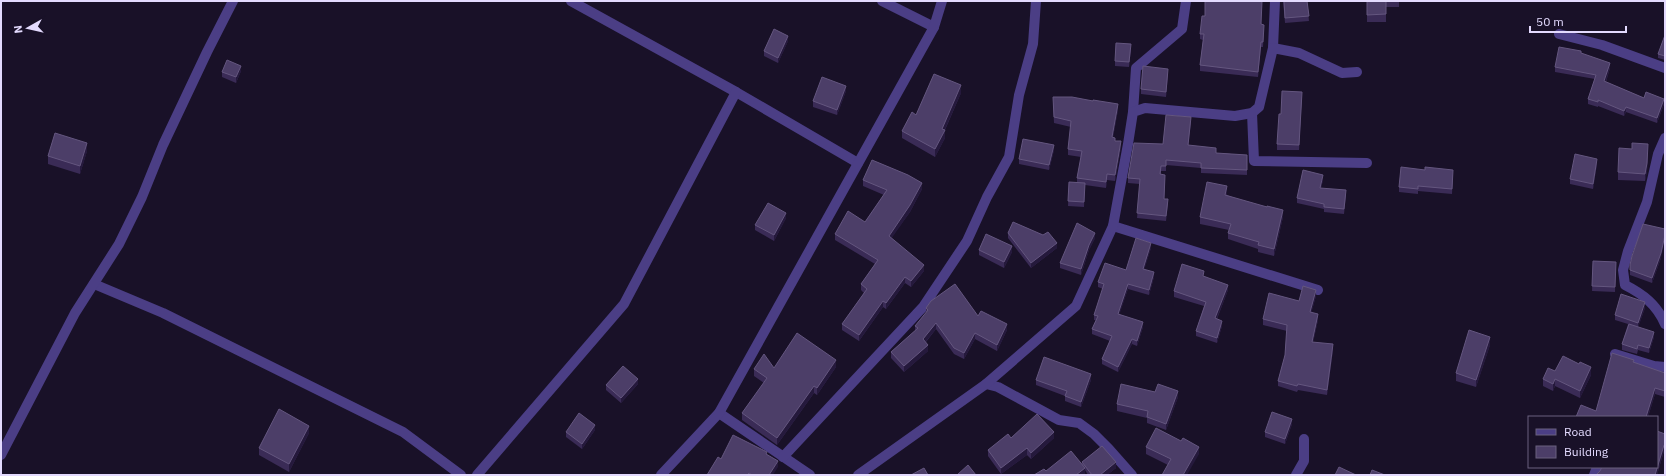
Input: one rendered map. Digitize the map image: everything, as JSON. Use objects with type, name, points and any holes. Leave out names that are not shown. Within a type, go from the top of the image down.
[{"type":"street","points":[[1,455],[75,313],[126,231],[170,130],[233,1]]},
{"type":"street","points":[[571,1],[736,92],[858,163]]},
{"type":"street","points":[[882,1],[934,27]]},
{"type":"street","points":[[661,475],[719,413],[934,27],[942,1]]},
{"type":"street","points":[[783,457],[923,307],[967,241],[987,198],[1009,157],[1019,95],[1033,44],[1036,1]]},
{"type":"street","points":[[858,475],[986,384],[1076,306],[1113,226],[1133,112],[1136,68],[1182,30],[1186,1]]},
{"type":"street","points":[[1133,112],[1145,108],[1235,116],[1252,113],[1259,107],[1273,48],[1275,1]]},
{"type":"street","points":[[1559,34],[1602,45],[1665,68]]},
{"type":"street","points":[[1273,48],[1299,53],[1342,73],[1358,72]]},
{"type":"street","points":[[477,475],[624,304],[736,92]]},
{"type":"street","points":[[1252,113],[1254,161],[1367,163]]},
{"type":"street","points":[[1665,138],[1658,154],[1647,202],[1628,251],[1623,270],[1626,285],[1642,294],[1661,314],[1665,324]]},
{"type":"street","points":[[1113,226],[1318,290]]},
{"type":"street","points":[[94,284],[163,313],[404,432],[461,475]]},
{"type":"street","points":[[1615,354],[1654,366],[1665,367]]},
{"type":"street","points":[[986,384],[998,387],[1059,420],[1079,424],[1094,434],[1132,475]]},
{"type":"street","points":[[719,413],[810,475]]},
{"type":"street","points":[[1296,475],[1304,461],[1304,439]]},
{"type":"building","points":[[1205,1],[1262,1],[1261,24],[1264,25],[1258,72],[1200,65],[1204,34],[1200,34],[1202,16],[1205,16]]},
{"type":"building","points":[[1284,1],[1307,1],[1309,16],[1285,18]]},
{"type":"building","points":[[1367,1],[1386,1],[1386,14],[1367,15]]},
{"type":"building","points":[[774,29],[788,36],[778,58],[764,51]]},
{"type":"building","points":[[1665,35],[1665,56],[1658,54]]},
{"type":"building","points":[[1116,43],[1131,44],[1129,62],[1115,61]]},
{"type":"building","points":[[1559,47],[1581,51],[1581,53],[1610,63],[1604,81],[1644,98],[1646,92],[1664,99],[1657,118],[1626,107],[1624,111],[1598,100],[1598,102],[1588,99],[1596,75],[1555,67]]},
{"type":"building","points":[[227,60],[241,66],[236,77],[222,72]]},
{"type":"building","points":[[1143,66],[1168,69],[1166,92],[1141,89]]},
{"type":"building","points":[[934,74],[961,85],[942,129],[945,130],[935,149],[902,131],[912,112],[916,115]]},
{"type":"building","points":[[822,77],[846,86],[837,110],[813,101]]},
{"type":"building","points":[[1282,91],[1302,92],[1299,145],[1277,144]]},
{"type":"building","points":[[1053,97],[1072,97],[1118,104],[1112,137],[1115,138],[1115,141],[1121,141],[1115,175],[1107,174],[1106,182],[1077,178],[1082,151],[1068,149],[1071,121],[1054,117]]},
{"type":"building","points":[[1166,115],[1191,117],[1188,145],[1216,148],[1216,153],[1247,155],[1247,170],[1201,168],[1201,163],[1166,160],[1166,166],[1161,166],[1160,174],[1165,175],[1164,199],[1168,199],[1166,216],[1137,213],[1140,179],[1128,178],[1134,143],[1163,144]]},
{"type":"building","points":[[55,133],[87,143],[80,166],[48,156]]},
{"type":"building","points":[[1023,139],[1054,145],[1049,165],[1019,159]]},
{"type":"building","points":[[1632,143],[1648,144],[1645,174],[1618,172],[1619,148],[1632,149]]},
{"type":"building","points":[[1575,154],[1597,159],[1593,184],[1570,179]]},
{"type":"building","points":[[872,160],[908,175],[922,183],[910,205],[889,236],[924,265],[911,281],[905,277],[886,303],[883,301],[859,335],[842,324],[867,289],[861,284],[878,260],[835,234],[848,211],[865,222],[887,190],[863,180]]},
{"type":"building","points":[[1401,167],[1425,170],[1425,167],[1453,170],[1452,189],[1418,186],[1418,189],[1399,187]]},
{"type":"building","points":[[1303,170],[1323,175],[1320,188],[1346,190],[1344,209],[1324,207],[1324,204],[1297,198]]},
{"type":"building","points":[[1069,182],[1085,183],[1084,202],[1068,201]]},
{"type":"building","points":[[1207,182],[1227,186],[1225,195],[1283,210],[1274,249],[1258,245],[1259,242],[1228,233],[1231,224],[1200,217]]},
{"type":"building","points":[[768,203],[786,213],[774,235],[755,225]]},
{"type":"building","points":[[1013,222],[1043,235],[1048,232],[1057,243],[1031,263],[1008,233]]},
{"type":"building","points":[[1077,223],[1095,233],[1089,245],[1081,269],[1060,263]]},
{"type":"building","points":[[1643,224],[1665,229],[1661,253],[1652,278],[1630,270],[1632,256]]},
{"type":"building","points":[[986,234],[1012,246],[1004,262],[979,250]]},
{"type":"building","points":[[1136,238],[1151,243],[1143,269],[1154,272],[1149,290],[1128,284],[1118,314],[1143,322],[1137,341],[1132,339],[1118,367],[1102,359],[1112,336],[1092,329],[1098,316],[1094,315],[1104,284],[1098,282],[1105,263],[1126,270]]},
{"type":"building","points":[[1593,261],[1616,262],[1615,287],[1592,286]]},
{"type":"building","points":[[1182,264],[1204,271],[1203,276],[1228,285],[1215,318],[1222,321],[1217,338],[1196,331],[1206,302],[1174,291]]},
{"type":"building","points":[[955,284],[978,316],[981,311],[1007,324],[997,345],[975,333],[964,353],[954,348],[936,323],[923,339],[928,345],[904,366],[891,352],[918,328],[915,326],[928,310],[926,308],[931,301]]},
{"type":"building","points":[[1303,286],[1316,290],[1310,312],[1318,314],[1312,342],[1333,344],[1327,390],[1298,384],[1297,386],[1278,381],[1285,355],[1287,325],[1263,319],[1269,293],[1299,301]]},
{"type":"building","points":[[1621,294],[1645,302],[1638,323],[1615,315]]},
{"type":"building","points":[[1629,324],[1654,332],[1649,348],[1638,345],[1637,349],[1622,344]]},
{"type":"building","points":[[1469,330],[1490,337],[1476,380],[1456,373]]},
{"type":"building","points":[[797,333],[836,360],[817,388],[814,386],[777,438],[742,413],[767,378],[754,369],[764,354],[774,368]]},
{"type":"building","points":[[1612,353],[1634,360],[1633,362],[1665,373],[1665,391],[1655,388],[1646,416],[1576,416],[1581,405],[1596,411]]},
{"type":"building","points":[[1563,356],[1579,364],[1580,362],[1591,367],[1580,391],[1555,379],[1553,384],[1543,379],[1548,368],[1555,371]]},
{"type":"building","points":[[1044,357],[1091,374],[1081,402],[1065,396],[1067,391],[1036,380]]},
{"type":"building","points":[[623,366],[638,379],[621,398],[606,385]]},
{"type":"building","points":[[1121,384],[1155,392],[1158,384],[1178,391],[1166,424],[1147,417],[1148,411],[1117,404]]},
{"type":"building","points":[[279,409],[309,426],[289,464],[259,448]]},
{"type":"building","points":[[1272,412],[1292,419],[1285,439],[1265,432]]},
{"type":"building","points":[[579,413],[595,425],[582,444],[566,432]]},
{"type":"building","points":[[1037,414],[1054,432],[1031,453],[1027,448],[1001,468],[988,450],[1008,434],[1011,438]]},
{"type":"building","points":[[1156,428],[1181,441],[1183,438],[1199,447],[1183,475],[1162,475],[1171,459],[1146,447]]},
{"type":"building","points":[[1658,431],[1665,434],[1664,445],[1658,465]]},
{"type":"building","points":[[733,435],[767,452],[766,454],[778,461],[769,475],[752,475],[749,473],[747,475],[707,475],[718,457],[721,459]]},
{"type":"building","points":[[1102,446],[1116,462],[1100,475],[1092,475],[1082,462]]},
{"type":"building","points":[[1071,451],[1085,468],[1076,475],[1034,475],[1044,469],[1046,471]]},
{"type":"building","points":[[968,465],[976,475],[957,475]]},
{"type":"building","points":[[1339,467],[1356,475],[1335,475]]},
{"type":"building","points":[[924,468],[928,475],[911,475]]},
{"type":"building","points":[[1602,468],[1657,468],[1655,475],[1597,474]]},
{"type":"building","points":[[1372,470],[1385,475],[1370,475]]}]
